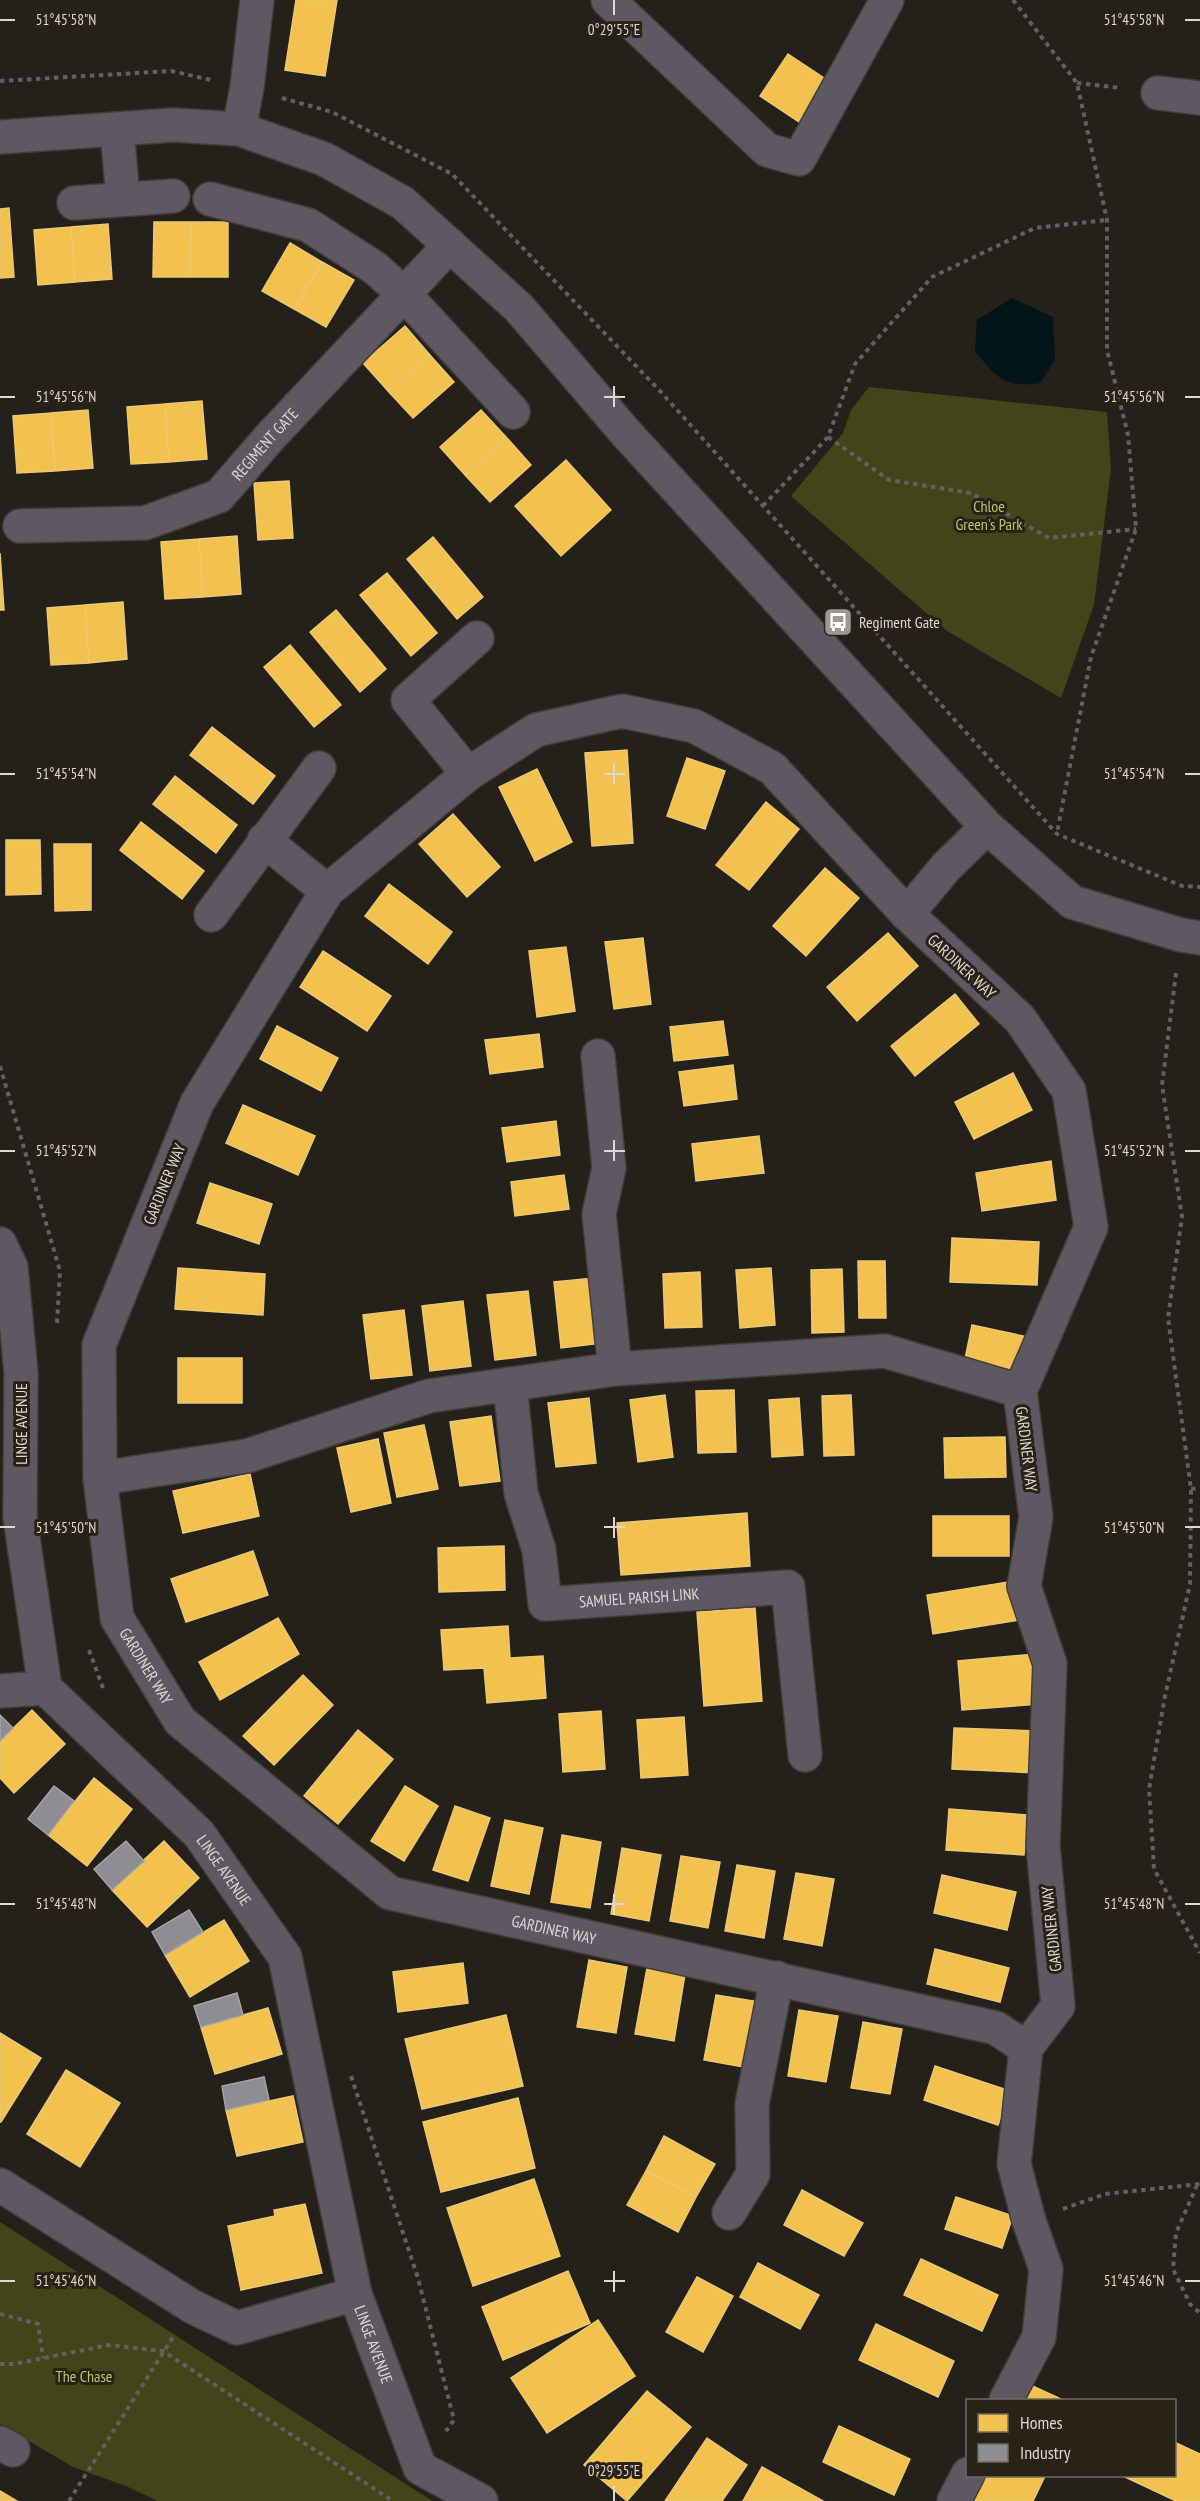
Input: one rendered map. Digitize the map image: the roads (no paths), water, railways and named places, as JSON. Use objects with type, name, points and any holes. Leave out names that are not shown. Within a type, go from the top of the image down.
[{"type":"street","points":[[239,129],[247,87],[257,0]]},
{"type":"street","points":[[608,0],[767,150],[799,159],[887,0]]},
{"type":"street","points":[[1158,93],[1200,98]]},
{"type":"street","points":[[0,137],[173,125],[239,129],[324,159],[403,203],[519,308],[625,432],[987,827],[1072,902],[1190,936]]},
{"type":"street","points":[[117,129],[123,199]]},
{"type":"street","points":[[74,203],[173,196]]},
{"type":"street","points":[[210,199],[308,225],[375,268],[404,294],[513,412]]},
{"type":"street","name":"REGIMENT GATE","points":[[20,526],[145,524],[219,496],[270,437],[450,245]]},
{"type":"street","points":[[468,774],[408,700],[477,638]]},
{"type":"street","name":"GARDINER WAY","points":[[622,711],[694,726],[772,768],[907,914],[1020,1019],[1069,1091],[1090,1227],[1020,1391],[1036,1517],[1024,1586],[1050,1664],[1042,1846],[1058,2006],[1026,2048],[996,2028],[390,1893],[180,1721],[117,1618],[100,1478],[99,1345],[197,1103],[327,891],[468,774],[536,730],[622,711]]},
{"type":"street","points":[[211,915],[319,768]]},
{"type":"street","points":[[907,914],[946,867],[987,827]]},
{"type":"street","points":[[264,840],[327,891]]},
{"type":"street","points":[[598,1056],[609,1168],[599,1214],[615,1369]]},
{"type":"street","name":"LINGE AVENUE","points":[[0,1244],[11,1267],[21,1373],[20,1517],[45,1688],[199,1834],[285,1957],[355,2294],[420,2468],[481,2501]]},
{"type":"street","points":[[100,1478],[247,1456],[429,1396],[615,1369],[885,1351],[1020,1391]]},
{"type":"street","name":"SAMUEL PARISH LINK","points":[[510,1383],[521,1493],[539,1550],[545,1604],[788,1587],[805,1755]]},
{"type":"street","points":[[0,1691],[45,1688]]},
{"type":"street","points":[[729,2213],[753,2174],[752,2104],[777,1978]]},
{"type":"street","points":[[1007,2399],[1039,2337],[1046,2269],[1029,2221],[1014,2164],[1026,2048]]},
{"type":"street","points":[[0,2185],[193,2307],[237,2328],[355,2294]]},
{"type":"street","points":[[954,2501],[966,2477]]},
{"type":"place","name":"Regiment Gate","points":[[838,622]]},
{"type":"park label","name":"Chloe Green's Park","points":[[989,515]]},
{"type":"park label","name":"The Chase","points":[[84,2376]]}]
